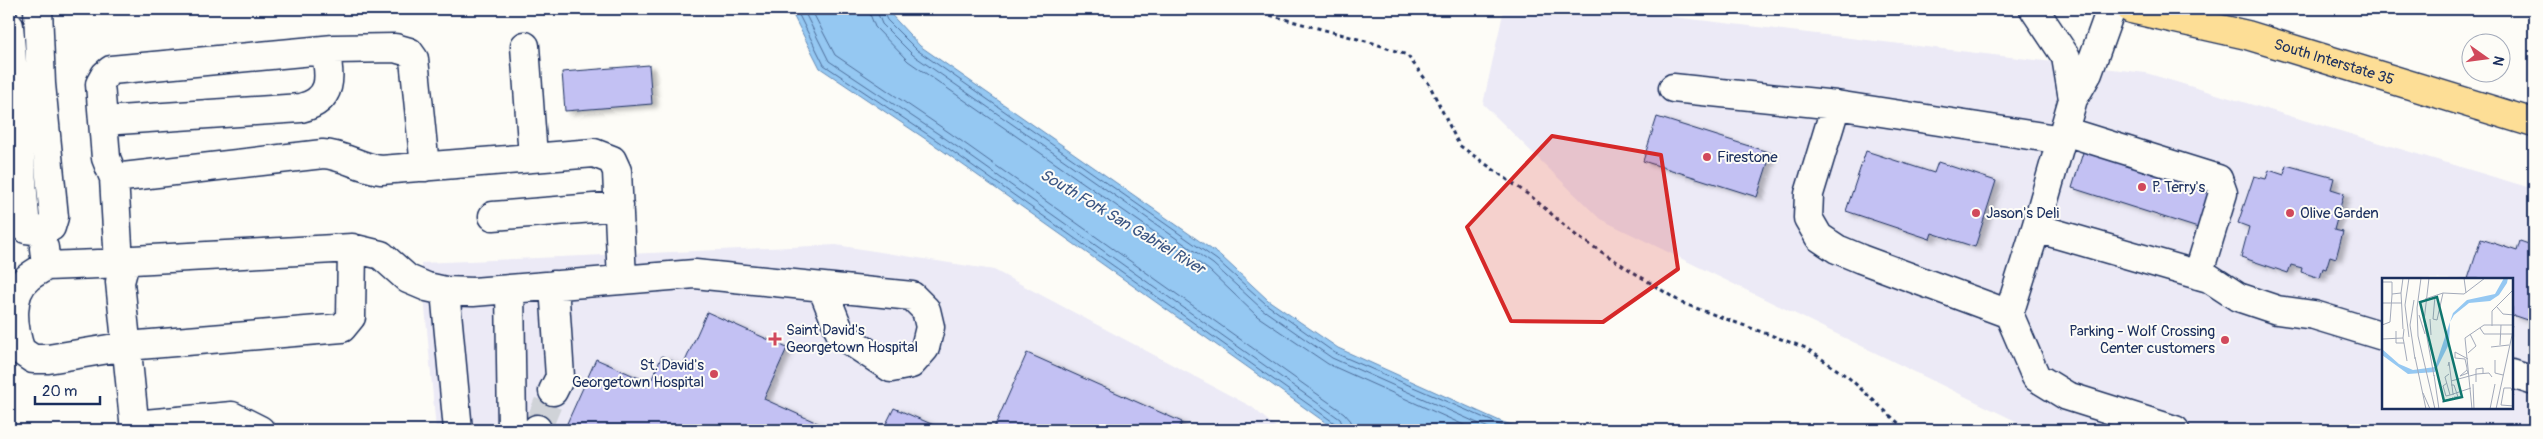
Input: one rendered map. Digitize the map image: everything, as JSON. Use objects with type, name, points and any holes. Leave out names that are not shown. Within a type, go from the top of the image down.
[{"type":"main road","name":"South Interstate 35","points":[[2132,9],[2246,35],[2534,123]]},
{"type":"lane","points":[[9,26],[26,229],[43,232],[51,227],[54,217],[41,84],[38,9]]},
{"type":"lane","points":[[2034,9],[2066,57],[2074,99]]},
{"type":"lane","points":[[2112,9],[2088,72],[2074,99],[2010,314],[2036,378],[2067,396],[2175,430]]},
{"type":"lane","points":[[525,46],[533,157]]},
{"type":"lane","points":[[260,430],[232,416],[134,427],[120,282],[122,263],[114,178],[106,158],[100,84],[105,74],[111,70],[325,50],[395,48],[404,50],[412,55],[426,167]]},
{"type":"lane","points":[[103,121],[301,108],[313,105],[321,99],[329,79],[325,50]]},
{"type":"lane","points":[[1673,88],[1836,105],[2063,136],[2218,179],[2223,193],[2198,276]]},
{"type":"lane","points":[[1836,105],[1809,194],[1808,218],[1819,237],[1837,249],[1861,259],[2010,314]]},
{"type":"lane","points":[[114,178],[323,154],[340,156],[375,170],[580,153],[607,157],[612,160],[617,171],[622,280]]},
{"type":"lane","points":[[493,216],[619,206]]},
{"type":"lane","points":[[2036,228],[2209,278],[2238,297],[2254,302],[2296,314],[2314,315],[2382,336]]},
{"type":"lane","points":[[43,232],[46,266]]},
{"type":"lane","points":[[352,248],[351,317],[342,328],[127,346],[48,359],[33,359],[20,351],[14,305],[23,283],[28,277],[46,266],[122,263],[133,260],[280,250],[352,248],[381,255],[408,279],[446,291],[473,292],[695,274],[822,287]]},
{"type":"lane","points":[[553,391],[560,377],[554,285]]},
{"type":"lane","points":[[510,289],[514,421],[528,430]]},
{"type":"lane","points":[[446,291],[458,430]]},
{"type":"lane","points":[[2513,374],[2534,381]]},
{"type":"path","points":[[1247,9],[1373,43],[1407,56],[1429,84],[1459,145],[1533,198],[1578,237],[1682,303],[1806,348],[1849,378],[1906,430]]},
{"type":"highlighted area","points":[[1552,136],[1661,155],[1678,269],[1603,322],[1511,321],[1467,227]]},
{"type":"shaded area","points":[[1504,9],[1606,9],[2146,73],[2534,189],[2534,430],[2034,430],[1600,219],[1483,104]]},
{"type":"shaded area","name":"Saint David's Georgetown Hospital","points":[[836,245],[994,270],[1252,407],[1279,430],[436,430],[421,263]]},
{"type":"water","name":"South Fork San Gabriel River","points":[[790,9],[886,9],[920,46],[1221,256],[1268,300],[1338,348],[1502,422],[1529,430],[1336,430],[939,148],[820,68]]},
{"type":"building","points":[[649,65],[652,104],[565,111],[562,72]]},
{"type":"building","name":"Firestone","points":[[1657,117],[1771,153],[1757,197],[1643,161]]},
{"type":"building","name":"P. Terry's","points":[[2085,146],[2211,186],[2198,228],[2072,188]]},
{"type":"building","points":[[1866,151],[1934,173],[1938,162],[1996,181],[1975,247],[1932,233],[1930,239],[1846,211]]},
{"type":"building","name":"Olive Garden","points":[[2286,165],[2334,178],[2331,189],[2344,193],[2334,230],[2343,232],[2336,258],[2330,256],[2326,269],[2323,268],[2320,278],[2301,272],[2302,268],[2291,265],[2288,273],[2241,257],[2249,227],[2238,223],[2254,176],[2266,179],[2269,170],[2284,175]]},
{"type":"building","points":[[2481,239],[2517,251],[2520,241],[2534,246],[2534,310],[2530,321],[2513,315],[2513,278],[2468,278]]},
{"type":"building","name":"St. David's Georgetown Hospital","points":[[707,312],[787,348],[764,399],[833,430],[564,430],[596,359],[650,383],[662,356],[683,366]]},
{"type":"building","points":[[1027,353],[1182,422],[1178,430],[993,430]]},
{"type":"building","points":[[894,408],[936,426],[934,430],[883,430]]},
{"type":"tunnel","points":[[537,429],[553,391]]},
{"type":"place","name":"Firestone","points":[[1707,157]]},
{"type":"place","name":"P. Terry's","points":[[2142,187]]},
{"type":"place","name":"Jason's Deli","points":[[1976,213]]},
{"type":"place","name":"Olive Garden","points":[[2290,213]]},
{"type":"place","name":"Saint David's Georgetown Hospital","points":[[775,339]]},
{"type":"place","name":"Parking - Wolf Crossing Center customers","points":[[2225,340]]},
{"type":"place","name":"St. David's Georgetown Hospital","points":[[714,374]]}]
